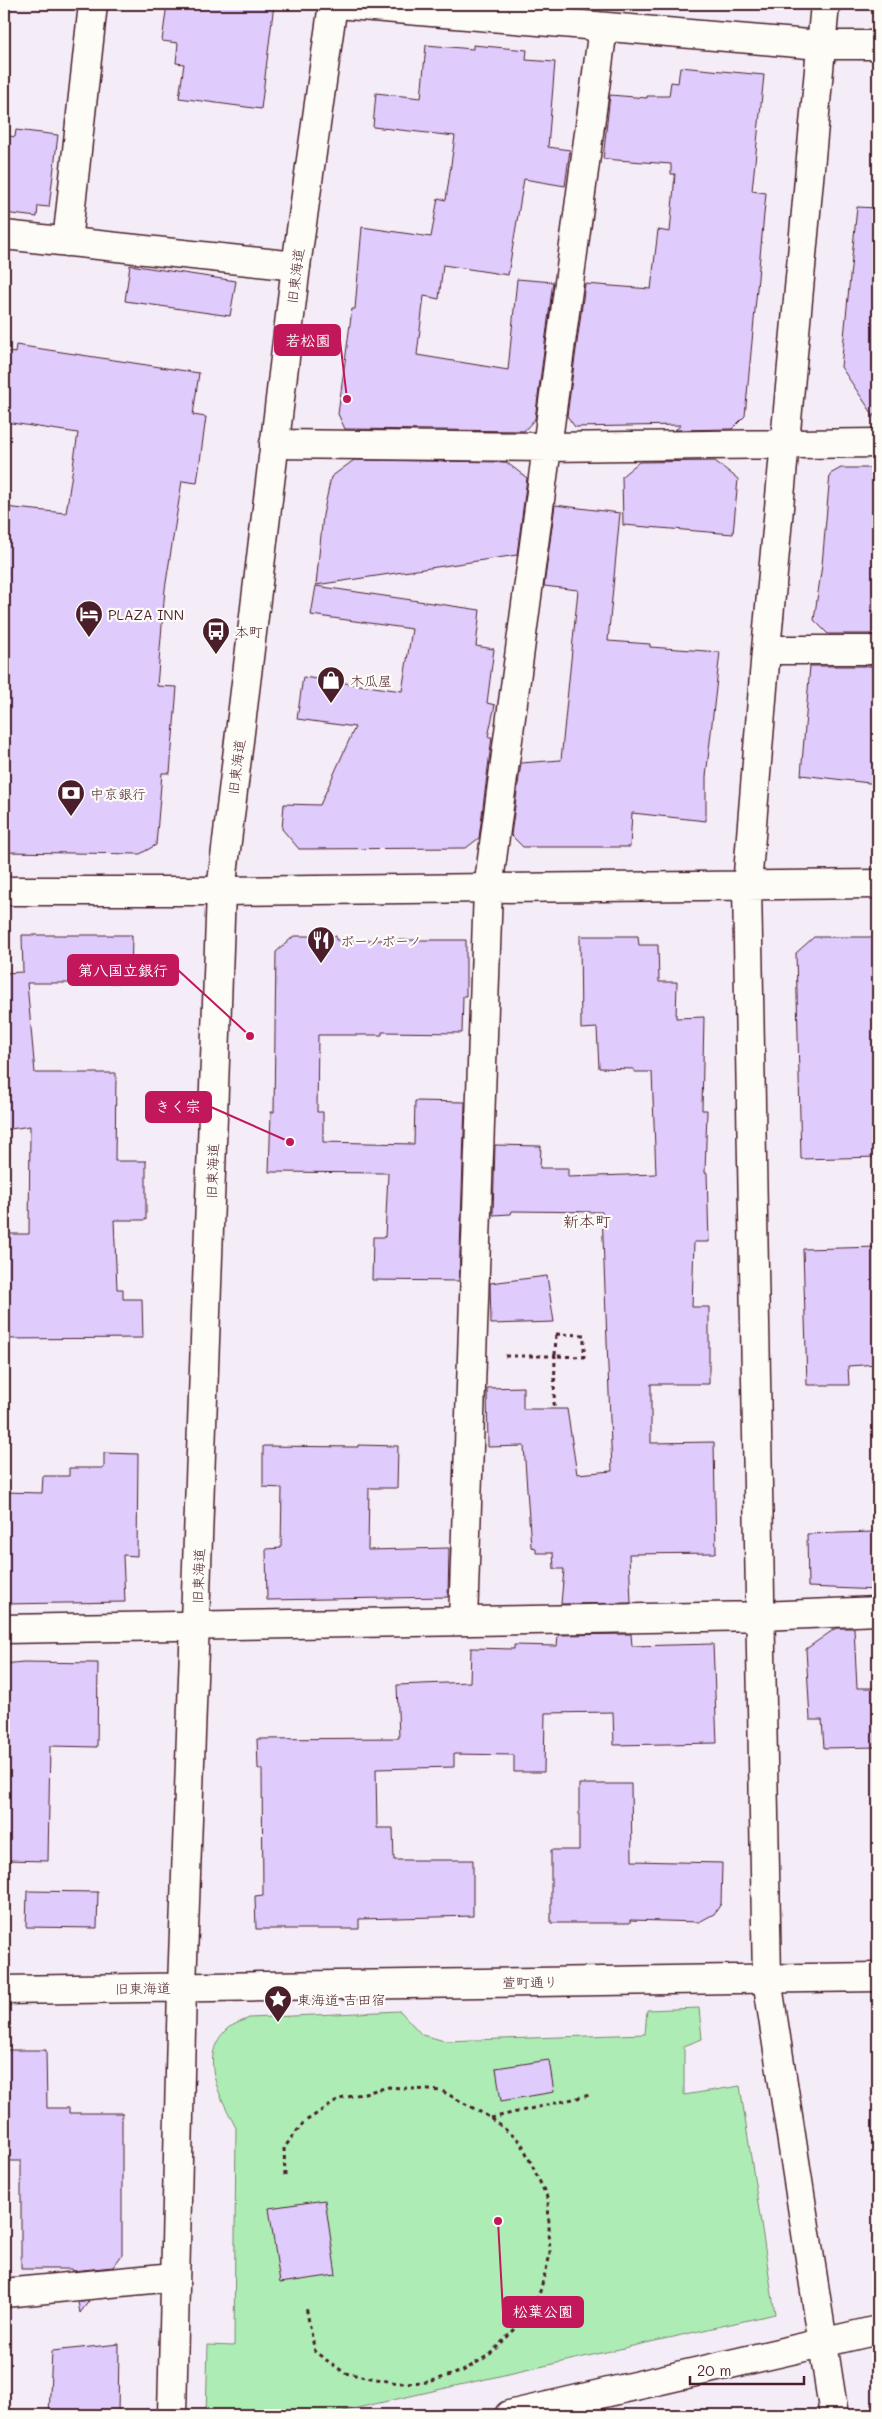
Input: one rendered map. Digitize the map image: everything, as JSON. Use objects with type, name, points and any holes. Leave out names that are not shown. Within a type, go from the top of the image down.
[{"type":"street","points":[[67,242],[93,4]]},
{"type":"street","name":"旧東海道","points":[[4,1990],[182,1987],[221,891],[296,266],[333,4]]},
{"type":"street","points":[[337,4],[820,45],[878,45]]},
{"type":"street","points":[[825,4],[766,650],[747,886],[762,1616],[767,1978],[834,2415]]},
{"type":"street","points":[[463,1621],[488,889],[603,28]]},
{"type":"street","points":[[4,235],[296,266]]},
{"type":"street","points":[[274,444],[548,447],[878,443]]},
{"type":"street","points":[[766,650],[878,650]]},
{"type":"street","points":[[4,891],[488,889],[878,884]]},
{"type":"street","points":[[4,1629],[196,1624],[762,1616],[878,1611]]},
{"type":"street","name":"萱町通り","points":[[182,1987],[878,1977]]},
{"type":"street","points":[[172,2415],[182,1987]]},
{"type":"street","points":[[4,2293],[174,2277]]},
{"type":"street","points":[[509,2415],[878,2330]]},
{"type":"path","points":[[472,1356],[555,1356],[584,1357],[584,1335],[556,1334],[555,1356],[554,1409]]},
{"type":"path","points":[[285,2176],[284,2148],[304,2122],[340,2098],[389,2087],[442,2090],[491,2118],[521,2142],[548,2200],[550,2255],[539,2295],[521,2322],[489,2354],[463,2371],[429,2382],[398,2383],[345,2373],[315,2352],[306,2307]]},
{"type":"path","points":[[491,2118],[590,2095]]},
{"type":"green space","points":[[699,2008],[702,2039],[684,2046],[684,2095],[740,2086],[775,2314],[326,2415],[206,2415],[208,2345],[234,2346],[236,2128],[218,2090],[213,2064],[214,2052],[219,2039],[228,2028],[249,2018],[400,2011],[422,2035],[445,2041],[645,2034],[647,2010]]},
{"type":"building","points":[[167,4],[274,4],[261,109],[179,98],[184,64],[176,63],[178,43],[162,41]]},
{"type":"building","points":[[426,45],[473,49],[473,45],[527,50],[526,60],[555,62],[548,147],[570,150],[565,186],[524,179],[508,275],[443,265],[439,299],[424,296],[417,355],[508,370],[517,279],[553,282],[535,419],[524,431],[345,429],[338,414],[352,309],[355,309],[362,227],[431,237],[438,198],[446,200],[455,136],[373,127],[376,93],[421,98]]},
{"type":"building","points":[[680,67],[764,75],[752,191],[766,193],[745,416],[732,429],[675,430],[681,425],[575,427],[567,416],[585,284],[651,289],[658,230],[670,232],[675,174],[671,174],[671,164],[603,159],[610,95],[647,98],[647,96],[669,96],[671,82],[678,83]]},
{"type":"building","points":[[16,130],[58,135],[49,207],[38,206],[37,217],[4,213],[4,135],[15,137]]},
{"type":"building","points":[[857,207],[878,208],[878,422],[841,367]]},
{"type":"building","points":[[130,265],[236,281],[230,316],[125,301]]},
{"type":"building","points":[[16,345],[199,373],[193,415],[206,417],[197,483],[182,481],[165,589],[157,686],[177,687],[170,773],[162,773],[156,845],[140,854],[4,852],[4,507],[66,513],[78,433],[5,422],[9,394],[4,393],[4,351],[15,353]]},
{"type":"building","points":[[354,460],[506,462],[527,478],[517,555],[316,585],[323,515],[331,477]]},
{"type":"building","points":[[715,461],[738,479],[733,534],[623,525],[622,476],[639,462]]},
{"type":"building","points":[[841,468],[878,468],[878,634],[828,634],[814,620],[822,565],[830,474]]},
{"type":"building","points":[[555,505],[620,513],[608,641],[650,644],[650,647],[720,652],[706,777],[706,821],[632,813],[630,847],[523,847],[511,835],[521,763],[561,760],[578,590],[544,586]]},
{"type":"building","points":[[316,586],[480,610],[476,646],[494,649],[487,703],[495,705],[488,737],[492,737],[479,838],[466,848],[299,849],[282,829],[284,804],[320,805],[355,727],[297,719],[303,677],[402,691],[412,629],[311,615]]},
{"type":"building","points":[[810,666],[878,666],[878,784],[801,775]]},
{"type":"building","points":[[22,935],[132,935],[131,983],[27,983],[35,1073],[116,1073],[115,1161],[146,1161],[146,1220],[114,1220],[117,1289],[123,1289],[123,1299],[142,1299],[143,1338],[4,1339],[4,1234],[29,1234],[30,1126],[4,1130],[4,973],[23,972]]},
{"type":"building","points":[[294,936],[336,936],[336,940],[466,940],[466,996],[463,996],[462,1033],[382,1032],[382,1035],[318,1035],[317,1112],[323,1112],[323,1142],[414,1144],[415,1101],[465,1102],[459,1281],[372,1280],[373,1237],[385,1237],[388,1173],[269,1172],[271,1112],[274,1112],[276,952]]},
{"type":"building","points":[[580,936],[638,936],[639,945],[658,945],[659,982],[677,982],[676,1018],[704,1017],[702,1110],[707,1110],[705,1173],[707,1173],[709,1242],[694,1242],[692,1307],[709,1307],[709,1384],[651,1384],[651,1443],[714,1442],[716,1553],[629,1554],[631,1603],[561,1604],[564,1569],[554,1569],[553,1553],[536,1553],[536,1548],[531,1547],[524,1446],[488,1447],[487,1388],[523,1387],[523,1409],[567,1409],[577,1474],[612,1471],[602,1212],[512,1211],[511,1214],[493,1215],[495,1145],[541,1146],[540,1168],[568,1168],[568,1177],[656,1174],[652,1072],[634,1072],[634,1069],[599,1068],[597,1028],[581,1029]]},
{"type":"building","points":[[814,937],[878,937],[878,1157],[801,1159],[796,953]]},
{"type":"building","points":[[878,1247],[878,1364],[848,1366],[849,1385],[807,1385],[803,1249]]},
{"type":"building","points":[[547,1276],[554,1322],[491,1324],[490,1283]]},
{"type":"building","points":[[358,1445],[398,1446],[397,1488],[369,1488],[368,1550],[449,1548],[448,1597],[267,1600],[266,1549],[281,1548],[282,1488],[263,1487],[263,1446],[358,1447]]},
{"type":"building","points":[[104,1453],[138,1454],[137,1556],[123,1555],[125,1602],[4,1604],[4,1492],[42,1493],[43,1476],[69,1476],[69,1468],[104,1468]]},
{"type":"building","points":[[874,1532],[878,1590],[808,1587],[807,1534]]},
{"type":"building","points":[[836,1628],[854,1628],[857,1688],[878,1688],[878,1747],[824,1748],[822,1720],[810,1720],[806,1649]]},
{"type":"building","points":[[631,1634],[632,1646],[713,1644],[717,1743],[614,1745],[613,1712],[545,1713],[544,1772],[514,1772],[514,1755],[454,1754],[454,1767],[376,1769],[377,1828],[393,1828],[394,1860],[473,1860],[473,1916],[359,1919],[359,1929],[256,1929],[255,1896],[263,1895],[262,1769],[258,1769],[257,1739],[399,1738],[397,1685],[470,1682],[471,1648],[514,1649],[514,1645],[557,1646],[558,1635]]},
{"type":"building","points":[[23,1662],[98,1663],[97,1747],[50,1746],[48,1861],[4,1860],[4,1664]]},
{"type":"building","points":[[579,1784],[631,1784],[632,1861],[722,1863],[721,1904],[714,1914],[699,1922],[630,1920],[630,1923],[551,1923],[551,1850],[579,1850]]},
{"type":"building","points":[[27,1891],[98,1892],[97,1928],[26,1927]]},
{"type":"building","points":[[4,2050],[46,2050],[47,2108],[69,2108],[69,2113],[122,2113],[122,2255],[113,2267],[72,2271],[71,2269],[21,2269],[21,2161],[4,2161]]},
{"type":"building","points":[[549,2060],[554,2092],[501,2101],[496,2068]]},
{"type":"building","points":[[325,2200],[336,2275],[280,2283],[269,2208]]},
{"type":"building","points":[[89,2301],[80,2313],[78,2302]]},
{"type":"building","points":[[119,2344],[118,2415],[49,2415],[52,2351]]},
{"type":"place","name":"若松園","points":[[347,399]]},
{"type":"place","name":"PLAZA INN","points":[[89,638]]},
{"type":"place","name":"本町","points":[[216,655]]},
{"type":"place","name":"木瓜屋","points":[[331,704]]},
{"type":"place","name":"中京銀行","points":[[71,817]]},
{"type":"place","name":"ボーノボーノ","points":[[321,964]]},
{"type":"place","name":"第八国立銀行","points":[[250,1036]]},
{"type":"place","name":"きく宗","points":[[290,1142]]},
{"type":"place","name":"東海道 吉田宿","points":[[278,2023]]},
{"type":"place","name":"松葉公園","points":[[498,2221]]},
{"type":"district","name":"新本町","points":[[587,1220]]}]
